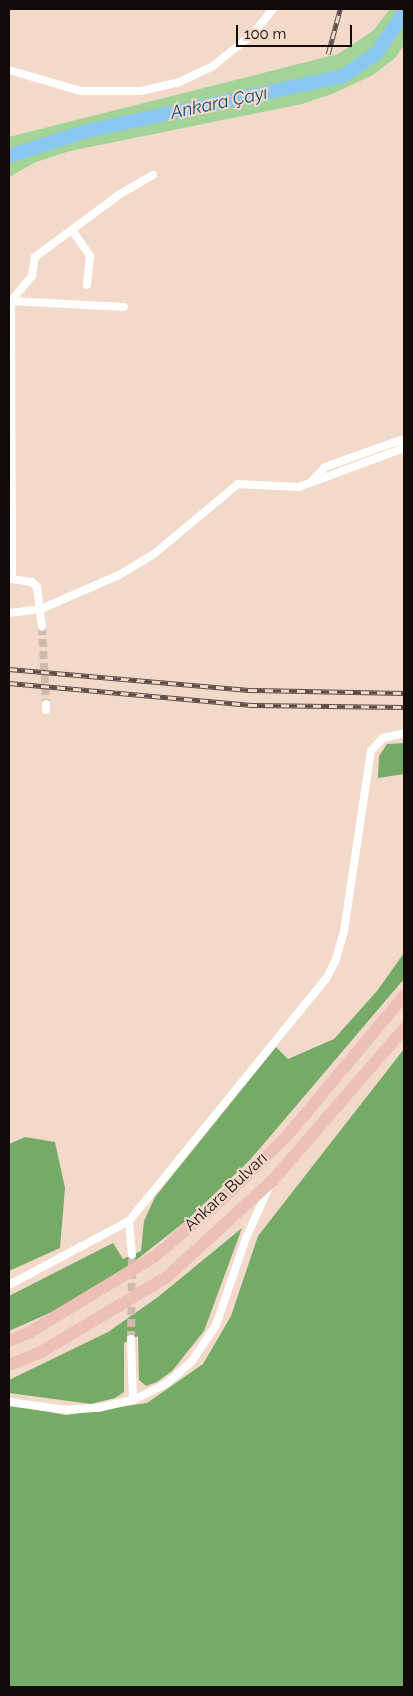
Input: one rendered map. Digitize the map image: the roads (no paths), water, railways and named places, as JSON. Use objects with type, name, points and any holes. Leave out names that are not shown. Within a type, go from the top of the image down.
[{"type":"main road","name":"Ankara Bulvarı","points":[[9,1341],[30,1332],[154,1257],[222,1199],[286,1137],[404,996]]},
{"type":"main road","name":"Ankara Bulvarı","points":[[9,1364],[41,1352],[167,1277],[273,1180],[404,1029]]},
{"type":"street","points":[[9,70],[81,91],[141,91],[177,82],[213,66],[254,33],[273,9]]},
{"type":"street","points":[[42,627],[41,609],[36,587],[32,582],[10,579],[11,301],[32,276],[35,257],[120,194],[152,175]]},
{"type":"street","points":[[72,230],[90,256],[87,285]]},
{"type":"street","points":[[11,301],[124,307]]},
{"type":"street","points":[[9,613],[41,609],[112,579],[154,554],[238,484],[256,483],[277,488],[310,483],[325,467],[402,440],[404,447]]},
{"type":"street","points":[[9,1285],[129,1221],[326,979],[344,931],[370,751],[383,738],[404,733]]},
{"type":"street","points":[[9,1402],[66,1410],[98,1408],[133,1400],[166,1384],[192,1361],[216,1325],[246,1238],[273,1180]]},
{"type":"street","points":[[129,1221],[132,1255]]},
{"type":"street","points":[[131,1340],[133,1400]]},
{"type":"waterway","name":"Ankara Çayı","points":[[9,156],[87,131],[343,76],[376,54],[404,13]]},
{"type":"tunnel","points":[[42,627],[46,704]]},
{"type":"tunnel","points":[[131,1339],[132,1255]]},
{"type":"railway","points":[[328,54],[340,9]]},
{"type":"railway","points":[[9,669],[249,690],[404,693]]},
{"type":"railway","points":[[9,683],[249,705],[404,707]]}]
